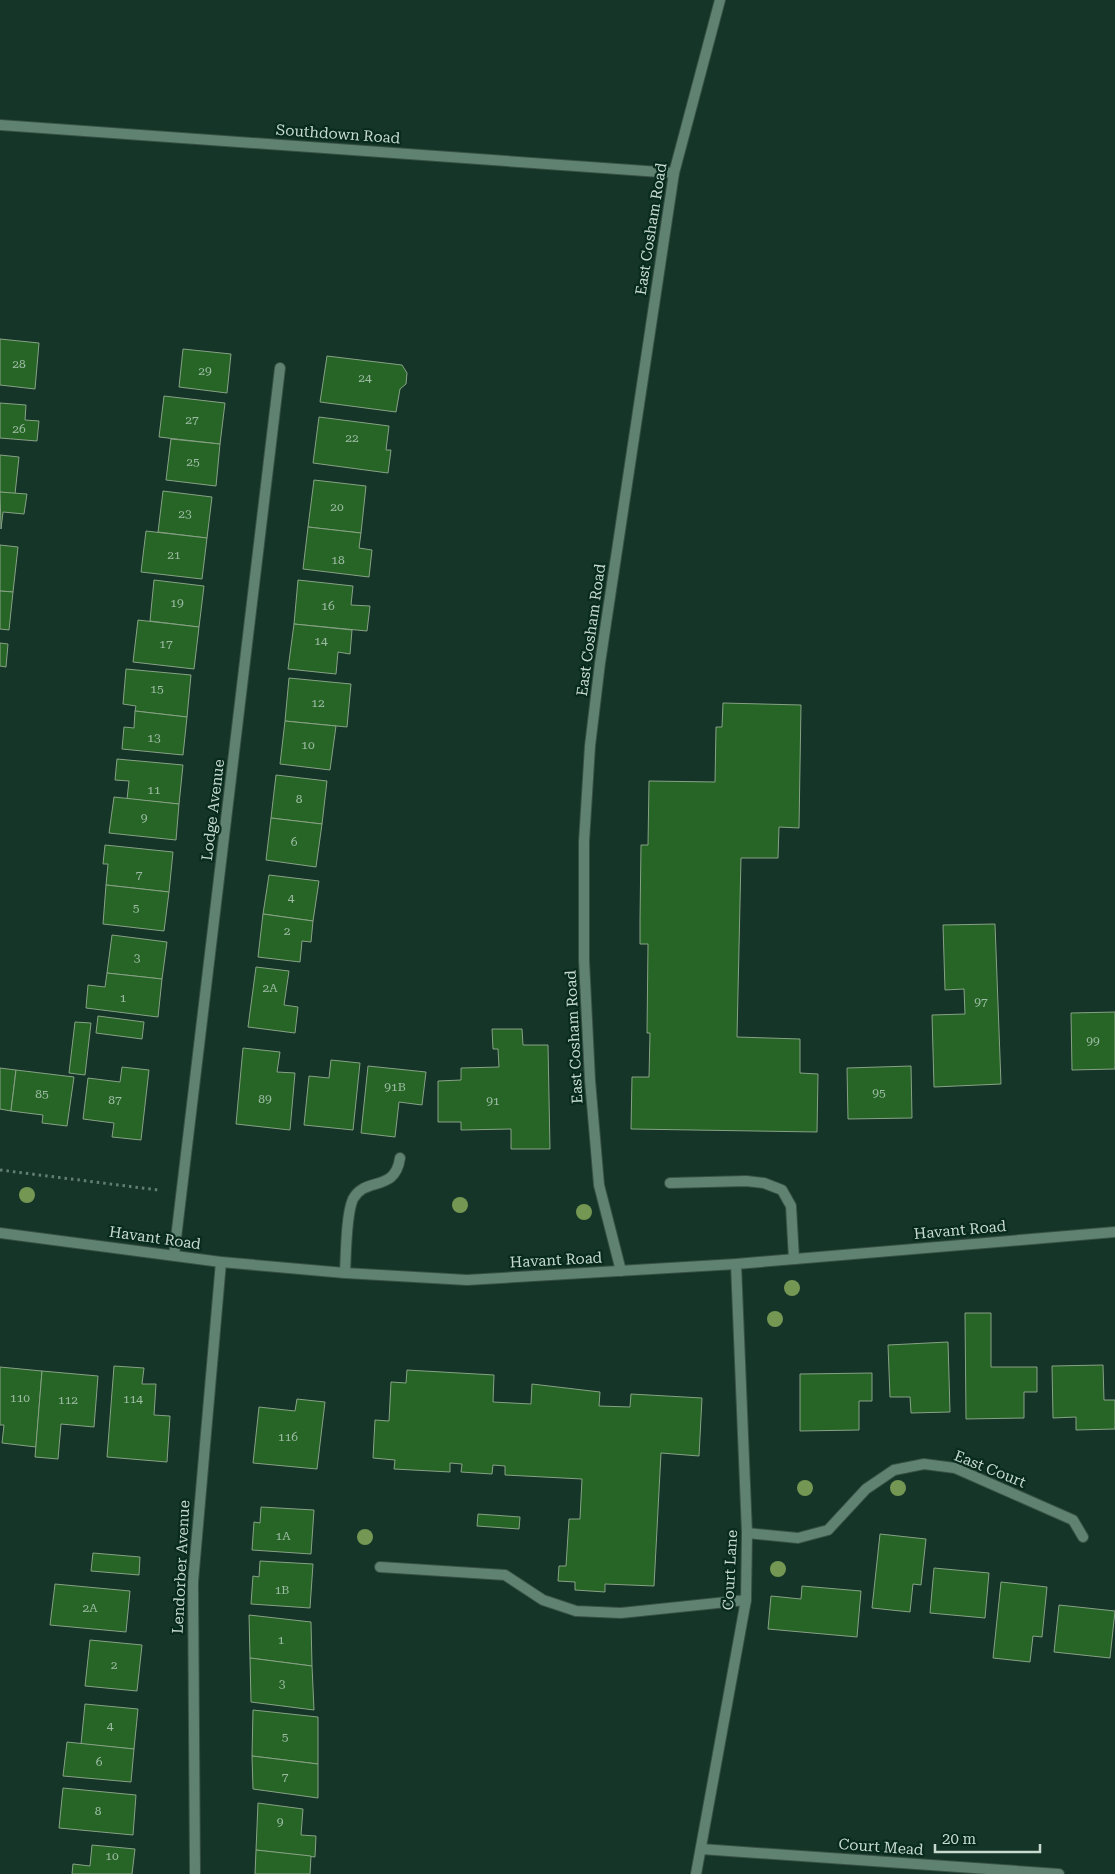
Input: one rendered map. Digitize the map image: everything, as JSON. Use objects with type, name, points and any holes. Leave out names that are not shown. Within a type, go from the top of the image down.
[{"type":"street","name":"East Cosham Road","points":[[621,1271],[599,1185],[590,1080],[584,960],[584,842],[590,746],[600,663],[674,173],[720,0]]},
{"type":"street","name":"Southdown Road","points":[[0,125],[674,173]]},
{"type":"street","name":"Lodge Avenue","points":[[174,1255],[280,368]]},
{"type":"street","points":[[345,1273],[350,1208],[354,1198],[361,1190],[391,1177],[398,1169],[400,1158]]},
{"type":"street","points":[[670,1183],[746,1181],[764,1183],[782,1190],[792,1206],[794,1259]]},
{"type":"street","name":"Havant Road","points":[[0,1232],[221,1262],[345,1273],[467,1280],[736,1264],[1115,1232]]},
{"type":"street","name":"Lendorber Avenue","points":[[194,1874],[193,1582],[221,1262]]},
{"type":"street","name":"Court Lane","points":[[696,1874],[746,1600],[747,1533],[736,1264]]},
{"type":"street","name":"East Court","points":[[747,1533],[798,1538],[828,1530],[866,1489],[894,1470],[924,1464],[955,1468],[1073,1520],[1083,1537]]},
{"type":"street","points":[[380,1567],[505,1575],[543,1600],[576,1611],[621,1613],[746,1600]]},
{"type":"street","name":"Court Mead","points":[[701,1849],[1060,1874]]},
{"type":"path","points":[[0,1170],[182,1193]]},
{"type":"building","points":[[0,339],[39,343],[35,389],[0,385]]},
{"type":"building","points":[[183,349],[231,354],[227,393],[179,387]]},
{"type":"building","points":[[327,356],[402,365],[407,373],[406,384],[400,389],[396,412],[320,402]]},
{"type":"building","points":[[164,396],[225,403],[220,444],[159,437]]},
{"type":"building","points":[[0,403],[26,405],[25,420],[39,421],[37,441],[0,438]]},
{"type":"building","points":[[319,417],[389,426],[386,450],[391,450],[388,473],[313,463]]},
{"type":"building","points":[[171,439],[220,444],[216,486],[166,480]]},
{"type":"building","points":[[0,455],[19,457],[15,494],[0,492]]},
{"type":"building","points":[[314,480],[366,486],[361,533],[308,527]]},
{"type":"building","points":[[163,491],[212,497],[207,538],[158,532]]},
{"type":"building","points":[[0,492],[27,494],[24,514],[3,512],[1,529]]},
{"type":"building","points":[[308,527],[361,533],[359,548],[372,550],[369,577],[303,569]]},
{"type":"building","points":[[146,531],[207,538],[202,579],[141,572]]},
{"type":"building","points":[[0,545],[18,547],[13,592],[0,591]]},
{"type":"building","points":[[154,580],[204,586],[199,627],[150,621]]},
{"type":"building","points":[[298,580],[353,586],[351,605],[370,606],[367,631],[294,624]]},
{"type":"building","points":[[0,591],[13,592],[9,630],[0,629]]},
{"type":"building","points":[[138,620],[199,627],[194,669],[133,662]]},
{"type":"building","points":[[294,624],[352,630],[350,654],[338,652],[336,674],[288,669]]},
{"type":"building","points":[[0,643],[8,644],[6,667],[0,666]]},
{"type":"building","points":[[126,669],[191,675],[187,717],[135,711],[136,706],[123,704]]},
{"type":"building","points":[[289,678],[351,684],[347,727],[285,721]]},
{"type":"building","points":[[723,703],[801,705],[799,828],[779,827],[778,858],[741,858],[737,1037],[800,1039],[800,1073],[818,1074],[817,1132],[631,1129],[632,1077],[649,1077],[650,1033],[647,1033],[648,944],[640,944],[640,920],[641,845],[648,845],[649,781],[715,782],[716,727],[722,727]]},
{"type":"building","points":[[135,711],[187,717],[183,755],[122,749],[124,727],[134,728]]},
{"type":"building","points":[[285,721],[336,726],[330,770],[280,764]]},
{"type":"building","points":[[117,759],[183,765],[179,804],[127,799],[129,781],[115,780]]},
{"type":"building","points":[[276,775],[327,781],[322,824],[271,818]]},
{"type":"building","points":[[114,797],[179,804],[176,840],[109,833]]},
{"type":"building","points":[[271,818],[322,824],[316,867],[266,860]]},
{"type":"building","points":[[105,845],[173,852],[169,892],[106,885],[108,864],[103,864]]},
{"type":"building","points":[[269,875],[319,881],[313,921],[263,914]]},
{"type":"building","points":[[106,885],[169,892],[164,931],[103,924]]},
{"type":"building","points":[[263,914],[313,921],[311,942],[302,941],[300,962],[258,957]]},
{"type":"building","points":[[995,924],[1001,1084],[934,1087],[932,1015],[965,1014],[964,989],[945,990],[943,925]]},
{"type":"building","points":[[112,935],[167,942],[162,979],[107,973]]},
{"type":"building","points":[[256,967],[289,971],[284,1005],[298,1007],[295,1033],[248,1027]]},
{"type":"building","points":[[107,973],[162,979],[158,1017],[86,1008],[88,985],[105,987]]},
{"type":"building","points":[[1115,1012],[1115,1069],[1072,1070],[1071,1013]]},
{"type":"building","points":[[98,1016],[144,1022],[142,1039],[96,1033]]},
{"type":"building","points":[[75,1022],[91,1023],[85,1075],[69,1073]]},
{"type":"building","points":[[492,1029],[522,1029],[523,1045],[548,1045],[550,1149],[511,1149],[511,1129],[461,1130],[461,1122],[438,1122],[438,1081],[461,1080],[461,1068],[499,1067],[498,1049],[493,1049]]},
{"type":"building","points":[[243,1048],[280,1052],[277,1072],[295,1073],[290,1130],[236,1124]]},
{"type":"building","points":[[331,1060],[360,1063],[353,1130],[304,1125],[309,1076],[329,1078]]},
{"type":"building","points":[[368,1066],[426,1072],[422,1105],[399,1102],[395,1137],[361,1133]]},
{"type":"building","points":[[911,1066],[912,1118],[848,1119],[847,1068]]},
{"type":"building","points":[[122,1067],[149,1070],[141,1140],[112,1137],[114,1123],[83,1119],[88,1078],[120,1082]]},
{"type":"building","points":[[0,1068],[16,1070],[11,1111],[0,1109]]},
{"type":"building","points":[[16,1070],[74,1077],[67,1126],[42,1123],[43,1115],[11,1111]]},
{"type":"building","points":[[965,1313],[991,1313],[991,1367],[1037,1367],[1037,1392],[1024,1392],[1024,1418],[966,1419]]},
{"type":"building","points":[[948,1342],[950,1412],[911,1413],[910,1397],[890,1397],[888,1345]]},
{"type":"building","points":[[1103,1365],[1104,1400],[1115,1400],[1115,1429],[1076,1430],[1076,1417],[1053,1418],[1052,1366]]},
{"type":"building","points":[[114,1366],[144,1368],[142,1384],[156,1384],[154,1415],[170,1416],[167,1462],[107,1457]]},
{"type":"building","points":[[0,1367],[42,1371],[36,1447],[2,1443],[4,1425],[0,1425]]},
{"type":"building","points":[[407,1370],[494,1375],[493,1402],[531,1404],[532,1384],[600,1392],[599,1406],[630,1407],[631,1394],[702,1398],[699,1456],[661,1453],[654,1586],[605,1584],[605,1592],[575,1590],[575,1582],[558,1581],[559,1566],[566,1566],[569,1519],[580,1519],[582,1479],[505,1475],[505,1466],[493,1465],[492,1474],[461,1472],[462,1464],[450,1463],[450,1472],[394,1469],[395,1460],[373,1458],[375,1420],[389,1421],[391,1382],[406,1383]]},
{"type":"building","points":[[42,1371],[98,1376],[94,1427],[61,1424],[58,1459],[35,1457]]},
{"type":"building","points":[[872,1373],[872,1401],[859,1401],[859,1430],[800,1431],[800,1374]]},
{"type":"building","points":[[297,1399],[325,1402],[317,1469],[253,1463],[259,1407],[295,1411]]},
{"type":"building","points":[[261,1507],[314,1510],[311,1554],[252,1550],[254,1522],[260,1523]]},
{"type":"building","points":[[478,1514],[520,1517],[519,1529],[477,1526]]},
{"type":"building","points":[[880,1534],[926,1539],[921,1585],[913,1584],[910,1612],[872,1608]]},
{"type":"building","points":[[93,1553],[140,1557],[139,1575],[91,1571]]},
{"type":"building","points":[[260,1561],[313,1564],[310,1608],[251,1604],[253,1576],[259,1577]]},
{"type":"building","points":[[934,1568],[989,1573],[985,1618],[930,1613]]},
{"type":"building","points":[[1001,1582],[1047,1587],[1042,1637],[1033,1636],[1030,1662],[993,1658]]},
{"type":"building","points":[[55,1584],[130,1591],[126,1632],[50,1625]]},
{"type":"building","points":[[802,1586],[861,1591],[857,1637],[768,1629],[771,1596],[801,1599]]},
{"type":"building","points":[[1059,1605],[1115,1611],[1110,1658],[1054,1652]]},
{"type":"building","points":[[249,1615],[311,1622],[312,1666],[250,1658]]},
{"type":"building","points":[[90,1640],[142,1645],[137,1691],[85,1686]]},
{"type":"building","points":[[250,1658],[312,1666],[314,1710],[251,1702]]},
{"type":"building","points":[[85,1704],[138,1709],[134,1749],[81,1744]]},
{"type":"building","points":[[253,1710],[318,1717],[318,1764],[252,1756]]},
{"type":"building","points":[[67,1742],[134,1749],[131,1782],[63,1776]]},
{"type":"building","points":[[252,1756],[318,1764],[318,1798],[253,1789]]},
{"type":"building","points":[[63,1788],[136,1795],[133,1835],[59,1828]]},
{"type":"building","points":[[258,1803],[303,1809],[301,1835],[316,1836],[315,1857],[256,1850]]},
{"type":"building","points":[[92,1845],[135,1849],[132,1874],[72,1874],[73,1864],[90,1866]]},
{"type":"building","points":[[256,1850],[311,1856],[310,1874],[255,1874]]}]
